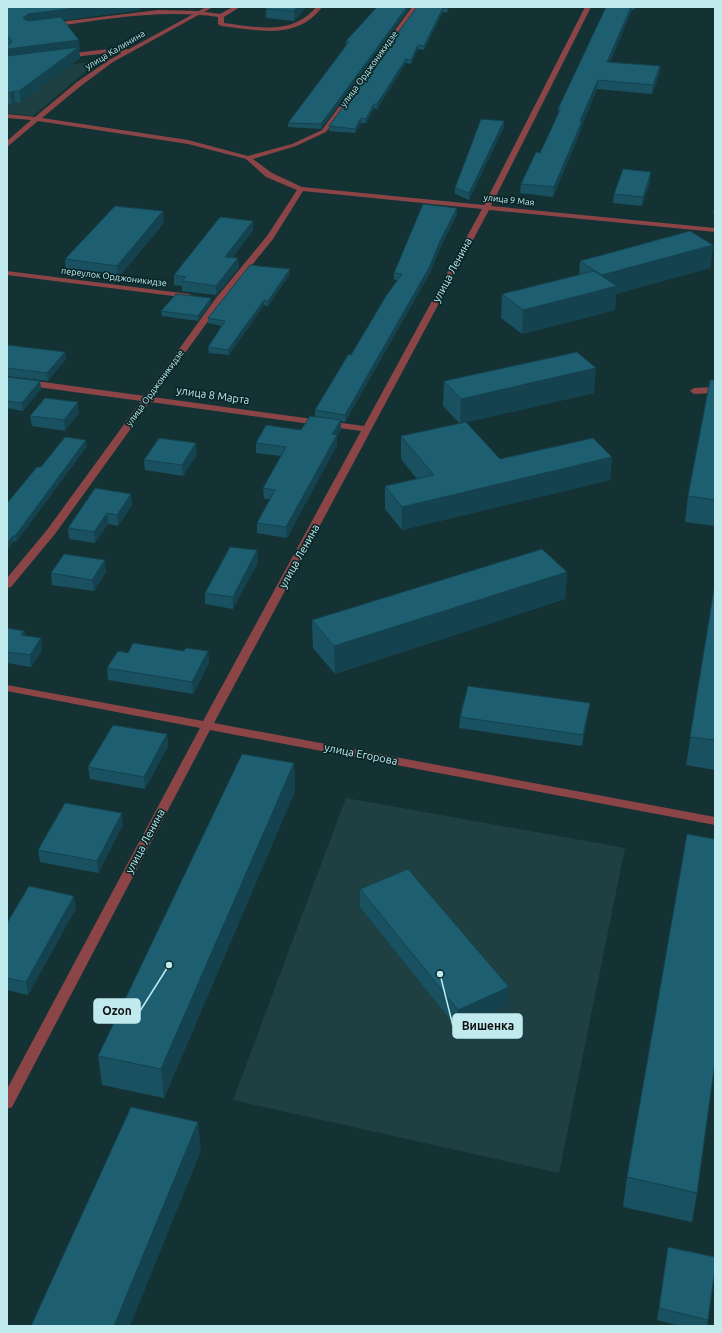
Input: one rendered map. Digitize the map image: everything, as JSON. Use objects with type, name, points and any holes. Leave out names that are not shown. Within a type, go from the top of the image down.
[{"type":"street","name":"улица Калинина","points":[[7,145],[36,119],[92,74],[127,51],[210,7]]},
{"type":"street","points":[[44,26],[150,13],[202,12],[221,16],[237,7]]},
{"type":"street","points":[[221,16],[221,24],[275,29],[297,26],[314,14],[319,7]]},
{"type":"street","name":"улица Орджоникидзе","points":[[248,158],[294,145],[324,131],[415,7]]},
{"type":"street","name":"улица Ленина","points":[[7,1103],[207,725],[486,208],[588,7]]},
{"type":"street","points":[[60,56],[127,51]]},
{"type":"street","points":[[7,116],[188,142],[248,158]]},
{"type":"street","name":"улица 9 Мая","points":[[248,158],[269,175],[301,189],[715,230]]},
{"type":"street","name":"улица Орджоникидзе","points":[[7,585],[51,532],[148,398],[215,300],[270,237],[301,189]]},
{"type":"street","name":"переулок Орджоникидзе","points":[[7,272],[196,297]]},
{"type":"street","name":"улица 8 Марта","points":[[7,380],[368,429]]},
{"type":"street","points":[[694,391],[715,390]]},
{"type":"street","name":"улица Егорова","points":[[7,688],[715,821]]},
{"type":"shaded area","points":[[98,61],[33,116],[7,113],[7,82],[24,71]]},
{"type":"shaded area","points":[[346,798],[625,848],[559,1173],[233,1100]]},
{"type":"building","points":[[7,7],[84,7],[28,14],[23,18],[28,21],[61,17],[79,40],[7,49],[7,46],[12,42],[7,35]]},
{"type":"building","points":[[268,7],[297,7],[294,11],[266,9]]},
{"type":"building","points":[[377,7],[407,7],[321,124],[288,123],[349,42],[346,41]]},
{"type":"building","points":[[417,7],[448,7],[447,9],[443,8],[424,46],[418,45],[411,60],[406,59],[377,104],[374,104],[366,119],[361,118],[355,129],[329,126]]},
{"type":"building","points":[[606,7],[631,7],[607,62],[660,66],[653,85],[598,80],[554,187],[521,184],[536,152],[540,153],[560,110],[558,109]]},
{"type":"building","points":[[79,47],[19,91],[10,93],[7,92],[7,56]]},
{"type":"building","points":[[481,119],[504,121],[469,193],[455,188]]},
{"type":"building","points":[[623,169],[651,172],[643,197],[614,194]]},
{"type":"building","points":[[423,204],[457,208],[440,241],[430,266],[345,415],[315,410],[348,355],[351,355],[386,296],[402,274],[394,273]]},
{"type":"building","points":[[115,206],[163,211],[117,266],[65,259]]},
{"type":"building","points":[[220,217],[253,221],[225,257],[238,258],[216,286],[182,281],[186,277],[174,275]]},
{"type":"building","points":[[690,231],[713,245],[602,275],[580,261]]},
{"type":"building","points":[[250,265],[290,269],[268,301],[264,300],[228,350],[208,347],[225,321],[208,318]]},
{"type":"building","points":[[594,271],[617,286],[523,310],[502,294]]},
{"type":"building","points":[[176,294],[211,298],[198,316],[161,311]]},
{"type":"building","points":[[7,345],[65,352],[47,373],[7,368]]},
{"type":"building","points":[[577,352],[596,368],[461,399],[444,381]]},
{"type":"building","points":[[7,377],[40,381],[22,403],[7,401]]},
{"type":"building","points":[[710,380],[715,380],[715,500],[688,496]]},
{"type":"building","points":[[45,398],[78,402],[64,420],[30,416]]},
{"type":"building","points":[[310,416],[341,420],[332,434],[337,435],[286,527],[257,523],[275,490],[263,488],[286,447],[256,443],[266,425],[301,430]]},
{"type":"building","points":[[466,422],[500,459],[593,438],[612,457],[402,507],[385,486],[434,475],[401,436]]},
{"type":"building","points":[[65,437],[86,440],[15,536],[13,536],[7,543],[7,503],[37,467],[41,467]]},
{"type":"building","points":[[159,438],[196,443],[182,465],[144,460]]},
{"type":"building","points":[[95,488],[131,494],[117,515],[107,513],[94,532],[68,528]]},
{"type":"building","points":[[230,547],[257,550],[233,597],[205,593]]},
{"type":"building","points":[[542,549],[567,572],[334,646],[312,620]]},
{"type":"building","points":[[64,554],[105,560],[92,580],[51,573]]},
{"type":"building","points":[[715,583],[715,740],[690,737]]},
{"type":"building","points":[[7,628],[24,631],[21,635],[41,638],[30,655],[7,652]]},
{"type":"building","points":[[133,643],[184,651],[186,648],[208,651],[192,682],[107,668],[118,651],[128,653]]},
{"type":"building","points":[[468,686],[590,703],[583,735],[460,717]]},
{"type":"building","points":[[113,725],[167,734],[144,777],[88,767]]},
{"type":"building","points":[[242,754],[294,763],[161,1069],[98,1056]]},
{"type":"building","points":[[65,803],[122,813],[97,861],[38,850]]},
{"type":"building","points":[[687,834],[715,839],[715,1062],[697,1193],[627,1177]]},
{"type":"building","points":[[408,869],[509,987],[458,1010],[360,889]]},
{"type":"building","points":[[29,886],[74,896],[26,982],[7,978],[7,923]]},
{"type":"building","points":[[131,1107],[198,1122],[114,1326],[31,1326]]},
{"type":"building","points":[[668,1247],[715,1257],[715,1269],[708,1320],[659,1308]]},
{"type":"place","name":"Ozon","points":[[169,965]]},
{"type":"place","name":"Вишенка","points":[[440,974]]}]
